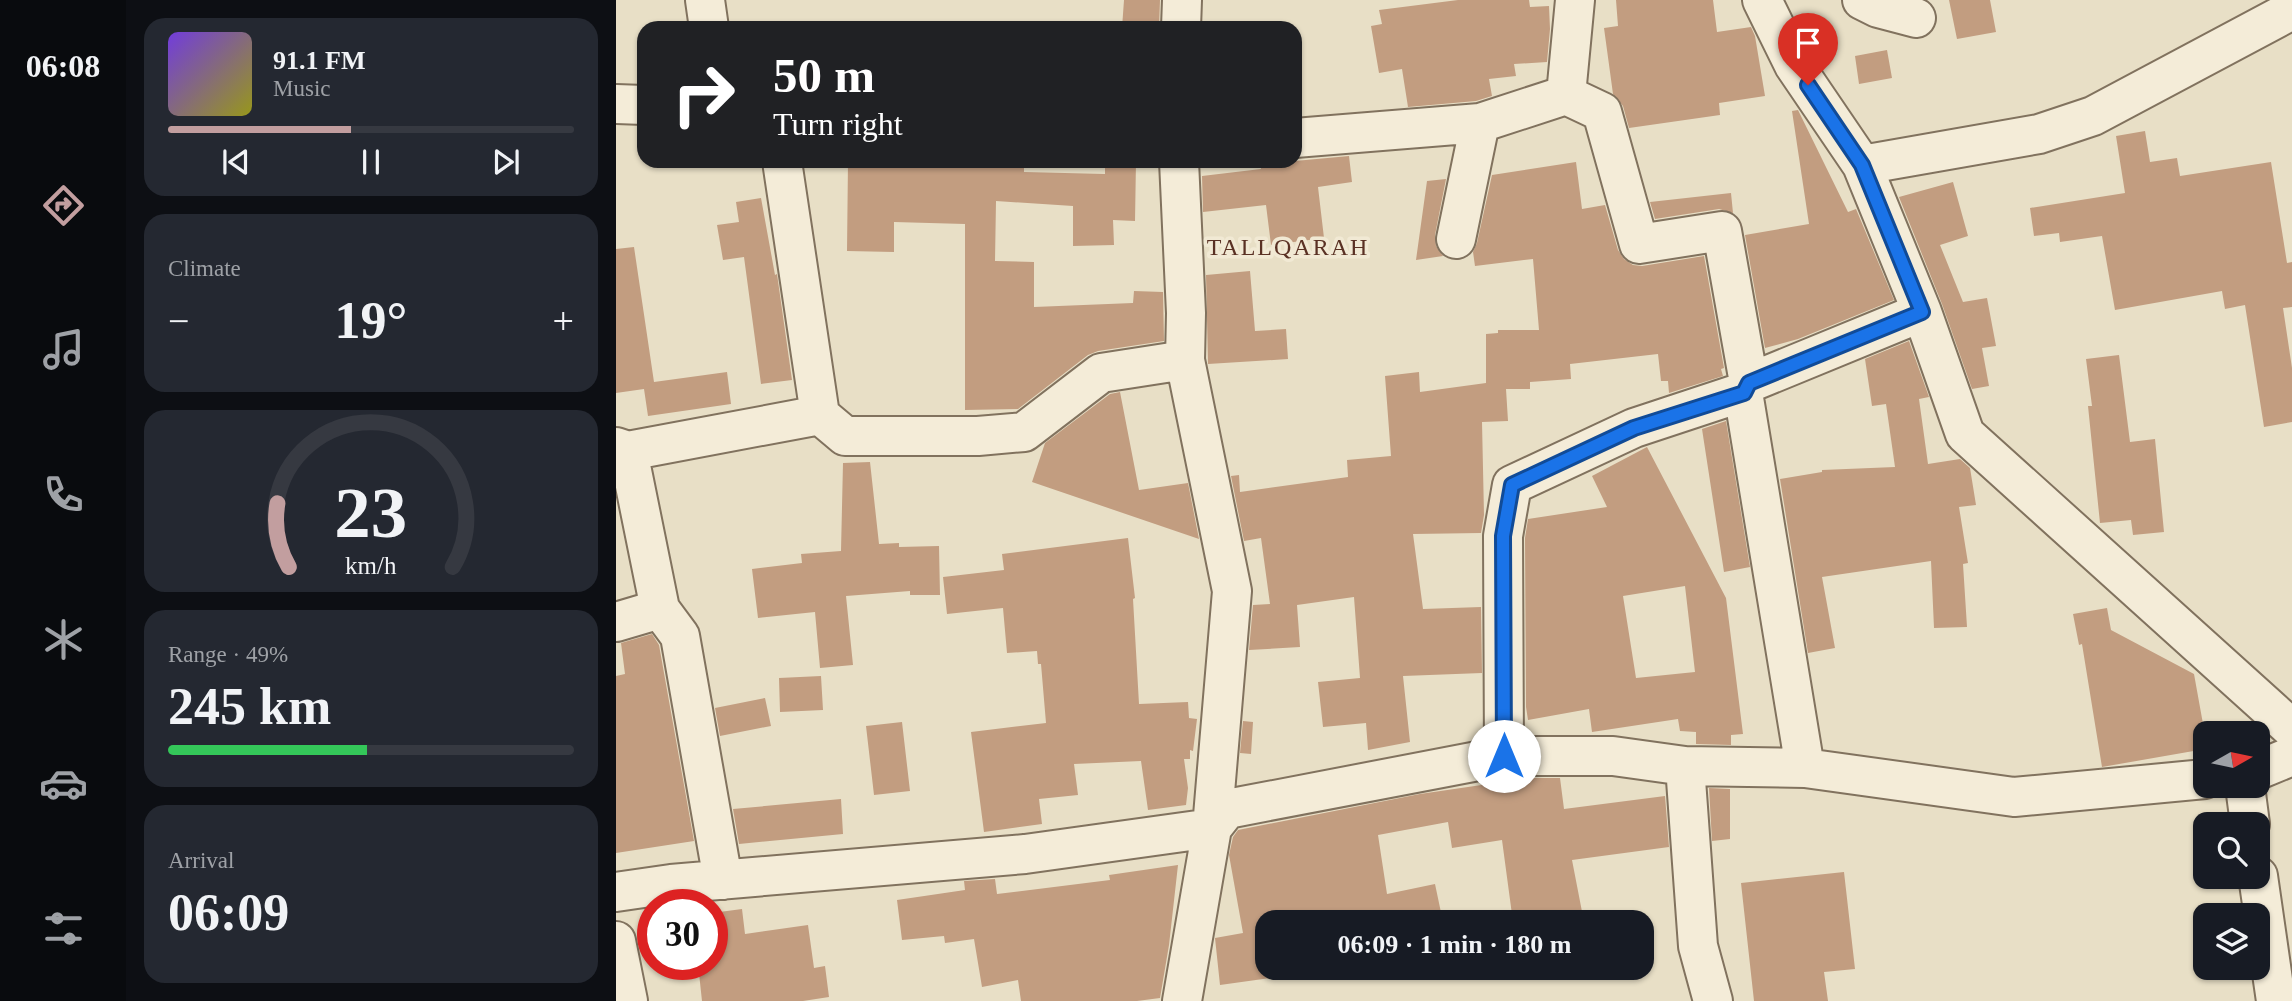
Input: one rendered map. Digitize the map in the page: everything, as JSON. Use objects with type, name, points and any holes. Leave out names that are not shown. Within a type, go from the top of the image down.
[{"type":"street","points":[[705,0],[708,21]]},
{"type":"street","points":[[1181,21],[1182,0]]},
{"type":"street","points":[[1566,95],[1575,0]]},
{"type":"street","points":[[1762,0],[1794,65],[1862,165],[1922,312],[1965,435],[2292,729]]},
{"type":"street","points":[[1862,0],[1878,8],[1916,18]]},
{"type":"street","points":[[1862,165],[2039,134],[2094,116],[2292,10]]},
{"type":"street","points":[[1302,137],[1480,123],[1566,95],[1602,112],[1639,244],[1722,231],[1805,768]]},
{"type":"street","points":[[616,104],[637,105]]},
{"type":"street","points":[[1456,239],[1480,123]]},
{"type":"street","points":[[783,168],[820,415],[845,436],[978,436],[1024,432],[1101,373],[1185,360]]},
{"type":"street","points":[[1179,168],[1186,313],[1185,360],[1232,591],[1212,828],[1182,1001]]},
{"type":"street","points":[[1504,756],[1503,536],[1512,485],[1634,428],[1746,388],[1922,312]]},
{"type":"street","points":[[723,880],[680,636],[660,609],[622,449],[820,415]]},
{"type":"street","points":[[616,622],[660,609]]},
{"type":"street","points":[[616,892],[671,884],[1024,854],[1212,828],[1227,809],[1504,756],[1613,757],[1685,766],[1805,768],[2014,797],[2193,780]]},
{"type":"street","points":[[2270,765],[2292,756]]},
{"type":"street","points":[[1685,766],[1698,946],[1713,1001]]},
{"type":"street","points":[[2260,889],[2276,1001]]},
{"type":"street","points":[[616,941],[628,1001]]},
{"type":"building","points":[[1124,0],[1160,0],[1159,21],[1122,21]]},
{"type":"building","points":[[1458,0],[1529,0],[1530,7],[1549,6],[1547,62],[1514,64],[1516,76],[1489,79],[1492,96],[1476,101],[1408,107],[1402,69],[1379,73],[1371,26],[1382,24],[1379,10]]},
{"type":"building","points":[[1616,0],[1713,0],[1717,32],[1751,27],[1755,36],[1765,96],[1719,103],[1720,115],[1629,128],[1623,106],[1613,94],[1604,28],[1618,26]]},
{"type":"building","points":[[1949,0],[1990,0],[1996,32],[1957,39]]},
{"type":"building","points":[[1887,50],[1892,78],[1859,84],[1855,56]]},
{"type":"building","points":[[1798,110],[1848,212],[1856,209],[1894,300],[1798,339],[1765,348],[1745,235],[1809,224],[1792,111]]},
{"type":"building","points":[[2145,131],[2150,162],[2177,158],[2180,176],[2271,162],[2287,263],[2292,262],[2292,307],[2283,308],[2292,368],[2292,422],[2264,427],[2245,305],[2225,309],[2222,291],[2115,310],[2102,236],[2060,242],[2059,233],[2034,236],[2030,208],[2125,193],[2116,136]]},
{"type":"building","points":[[1349,156],[1352,182],[1318,187],[1324,238],[1271,245],[1266,205],[1203,212],[1202,176],[1261,168],[1302,168],[1302,160]]},
{"type":"building","points":[[1576,162],[1582,209],[1605,205],[1618,250],[1624,259],[1633,265],[1642,266],[1704,256],[1724,368],[1721,369],[1723,376],[1669,393],[1668,381],[1661,381],[1658,354],[1570,364],[1571,379],[1530,382],[1530,389],[1506,389],[1508,421],[1482,422],[1484,515],[1481,533],[1413,534],[1423,609],[1481,607],[1482,673],[1403,676],[1410,742],[1368,750],[1366,723],[1323,727],[1318,682],[1360,678],[1354,597],[1297,605],[1300,647],[1249,650],[1253,605],[1270,604],[1261,538],[1244,541],[1231,476],[1239,475],[1240,492],[1348,477],[1347,460],[1391,456],[1385,376],[1419,372],[1420,392],[1486,383],[1486,334],[1498,333],[1498,330],[1539,330],[1533,259],[1475,266],[1473,252],[1492,175]]},
{"type":"building","points":[[848,168],[1024,168],[1024,172],[1105,174],[1105,168],[1136,168],[1135,221],[1113,220],[1114,245],[1073,246],[1073,206],[996,201],[995,261],[1034,262],[1034,307],[1133,303],[1134,291],[1163,292],[1164,341],[1098,351],[1088,355],[1018,409],[965,410],[965,224],[894,222],[894,252],[847,251]]},
{"type":"building","points":[[1446,179],[1435,235],[1436,246],[1443,256],[1416,260],[1427,181]]},
{"type":"building","points":[[1953,182],[1968,236],[1940,245],[1963,302],[1987,298],[1996,346],[1982,348],[1989,386],[1972,389],[1942,304],[1899,197]]},
{"type":"building","points":[[1731,193],[1733,213],[1719,209],[1655,219],[1650,202]]},
{"type":"building","points":[[761,198],[775,275],[777,274],[792,380],[761,384],[744,257],[723,260],[717,225],[739,222],[736,202]]},
{"type":"building","points":[[634,247],[654,382],[727,372],[731,404],[648,416],[644,389],[616,393],[616,249]]},
{"type":"building","points":[[1250,271],[1255,331],[1286,329],[1288,359],[1208,364],[1206,275]]},
{"type":"building","points":[[1909,341],[1929,397],[1919,399],[1928,464],[1960,459],[1970,468],[1976,505],[1959,507],[1968,563],[1963,564],[1967,627],[1934,628],[1931,561],[1822,577],[1835,648],[1808,653],[1780,479],[1822,470],[1895,467],[1886,404],[1872,406],[1865,359]]},
{"type":"building","points":[[2119,355],[2130,442],[2155,439],[2164,532],[2133,535],[2131,520],[2100,523],[2086,359]]},
{"type":"building","points":[[1120,392],[1139,490],[1188,483],[1199,539],[1032,482],[1045,443],[1110,394]]},
{"type":"building","points":[[1726,421],[1750,567],[1724,572],[1702,429]]},
{"type":"building","points":[[1647,447],[1726,598],[1743,734],[1731,735],[1731,745],[1696,744],[1696,732],[1680,731],[1678,719],[1592,732],[1589,709],[1528,720],[1525,538],[1528,519],[1607,507],[1592,476]],"holes":[[[1685,586],[1695,672],[1636,678],[1623,596]]]},
{"type":"building","points":[[870,462],[879,544],[899,543],[899,547],[939,546],[940,595],[910,595],[910,591],[846,596],[853,665],[820,668],[815,612],[758,618],[752,569],[802,563],[801,554],[841,551],[843,463]]},
{"type":"building","points":[[1128,538],[1135,598],[1139,704],[1188,702],[1189,718],[1197,719],[1193,751],[1190,750],[1190,759],[1184,759],[1188,788],[1186,805],[1148,810],[1141,761],[1074,764],[1078,795],[1039,799],[1042,824],[984,832],[971,732],[1046,723],[1041,664],[1038,664],[1037,651],[1007,653],[1003,608],[947,614],[943,577],[1004,570],[1002,554]]},
{"type":"building","points":[[2107,608],[2111,630],[2194,674],[2202,721],[2193,721],[2193,751],[2102,767],[2082,644],[2079,645],[2073,614]]},
{"type":"building","points":[[652,634],[659,645],[694,841],[616,853],[616,676],[625,674],[621,643]]},
{"type":"building","points":[[821,676],[823,710],[780,712],[779,678]]},
{"type":"building","points":[[765,698],[771,726],[720,736],[715,708]]},
{"type":"building","points":[[1243,721],[1253,722],[1251,754],[1240,753]]},
{"type":"building","points":[[902,722],[910,791],[874,795],[866,726]]},
{"type":"building","points":[[1529,778],[1560,778],[1564,809],[1665,796],[1669,847],[1572,860],[1582,910],[1511,910],[1502,840],[1452,848],[1448,822],[1378,835],[1387,894],[1435,884],[1440,910],[1255,910],[1255,980],[1220,985],[1215,938],[1243,933],[1229,855],[1233,837],[1238,830],[1420,794]]},
{"type":"building","points":[[1709,788],[1730,789],[1730,839],[1712,841]]},
{"type":"building","points":[[841,799],[843,834],[739,844],[733,809]]},
{"type":"building","points":[[1178,865],[1160,998],[1137,1001],[1021,1001],[1018,980],[982,987],[974,939],[945,943],[944,936],[902,940],[897,900],[965,890],[964,881],[995,879],[997,894],[1110,880],[1109,875]]},
{"type":"building","points":[[1844,872],[1855,969],[1824,972],[1828,1001],[1754,1001],[1741,883]]},
{"type":"building","points":[[742,909],[745,934],[808,925],[814,968],[825,966],[829,997],[803,1001],[702,1001],[700,980],[728,980],[728,911]]},
{"type":"district","name":"TALLQARAH","points":[[1288,247]]},
{"type":"route","points":[[1504,756],[1503,536],[1512,485],[1634,428],[1744,393],[1749,383],[1922,312],[1862,165],[1808,85]]}]
